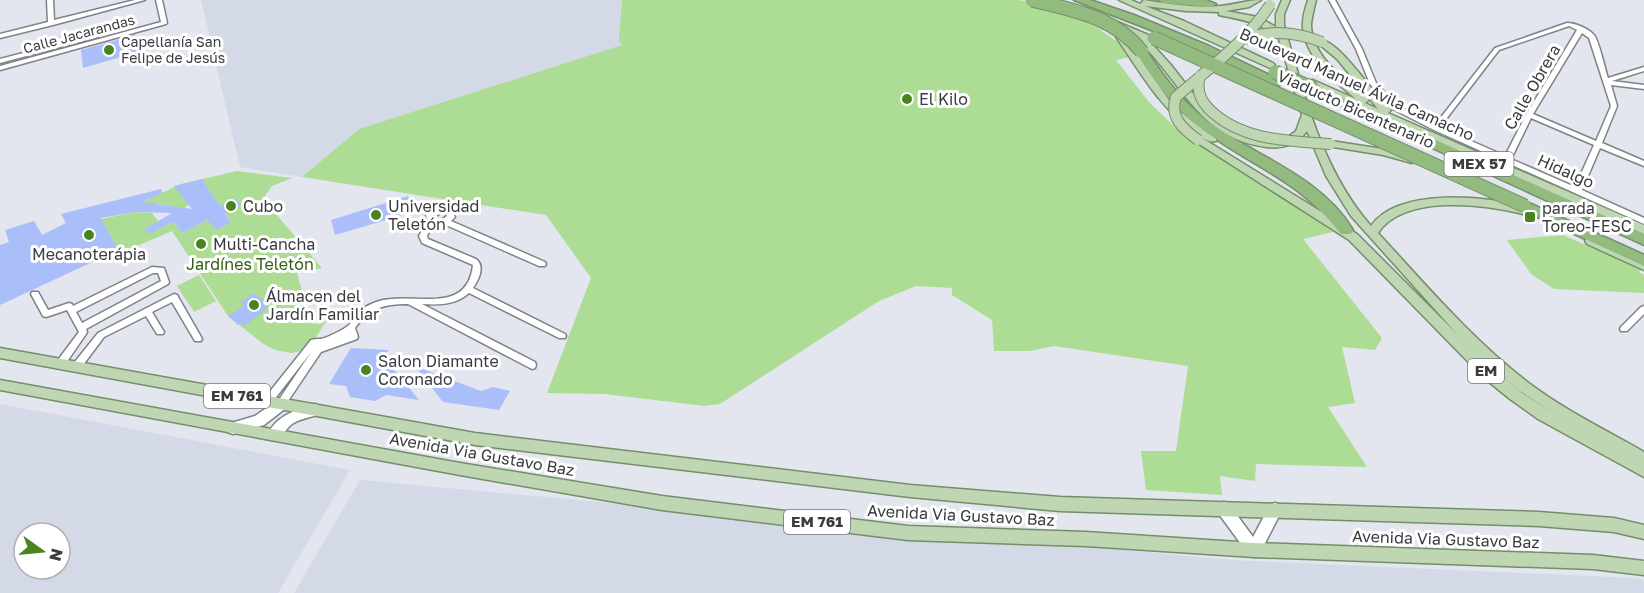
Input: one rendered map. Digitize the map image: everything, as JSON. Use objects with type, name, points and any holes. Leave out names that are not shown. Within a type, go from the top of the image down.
[{"type":"highway","points":[[1032,0],[1110,25],[1129,37],[1179,101],[1204,123],[1320,200],[1333,211],[1349,234]]},
{"type":"highway","name":"Viaducto Bicentenario","points":[[1049,0],[1116,22],[1154,38],[1644,261]]},
{"type":"highway","name":"Boulevard Manuel Ávila Camacho","points":[[1079,0],[1115,11],[1275,73]]},
{"type":"highway","name":"Boulevard Manuel Ávila Camacho","points":[[1102,0],[1176,28],[1275,73]]},
{"type":"highway","points":[[1163,0],[1211,4]]},
{"type":"highway","name":"MEX 57","points":[[1275,73],[1644,240]]},
{"type":"highway","name":"MEX 57","points":[[1313,90],[1644,249]]},
{"type":"main road","points":[[1039,0],[1130,30],[1426,165]]},
{"type":"main road","points":[[1124,0],[1137,3],[1211,4],[1232,0]]},
{"type":"main road","name":"Boulevard Manuel Ávila Camacho","points":[[1124,0],[1180,23],[1275,73],[1313,90],[1382,112],[1644,230]]},
{"type":"main road","points":[[1137,3],[1188,3],[1238,7],[1258,0],[1256,12],[1259,16],[1271,20],[1280,17]]},
{"type":"main road","points":[[1286,0],[1280,17],[1284,42],[1305,115],[1331,176],[1345,200],[1372,233]]},
{"type":"main road","points":[[1312,0],[1307,26],[1315,51],[1340,80],[1382,112]]},
{"type":"main road","points":[[1188,3],[1259,21],[1277,32],[1284,42]]},
{"type":"main road","points":[[1271,3],[1265,15],[1240,41],[1179,94],[1173,106],[1174,115],[1180,125],[1197,140],[1349,234],[1372,233]]},
{"type":"main road","points":[[1097,18],[1125,41],[1165,101],[1183,119],[1316,205],[1349,234]]},
{"type":"main road","points":[[1130,30],[1154,50],[1210,120],[1226,130],[1254,141],[1275,144],[1290,142]]},
{"type":"main road","points":[[1240,41],[1256,34],[1277,32],[1297,33],[1322,42],[1343,57],[1374,100],[1404,123]]},
{"type":"main road","points":[[1200,76],[1198,85],[1202,100],[1215,115],[1228,124],[1264,137],[1383,152],[1426,165]]},
{"type":"main road","points":[[1229,140],[1263,146],[1278,146],[1290,142],[1302,132],[1306,124],[1305,115]]},
{"type":"main road","name":"MEX 57","points":[[1426,165],[1526,208],[1644,266]]},
{"type":"main road","points":[[1372,233],[1375,225],[1385,216],[1429,204],[1479,201],[1526,208]]},
{"type":"main road","name":"EM","points":[[1372,233],[1462,332],[1521,392]]},
{"type":"main road","name":"EM","points":[[1349,234],[1489,374],[1644,471]]},
{"type":"main road","name":"Avenida Via Gustavo Baz","points":[[0,353],[475,439],[913,492],[1060,504],[1539,519],[1614,525],[1644,532]]},
{"type":"main road","name":"Avenida Via Gustavo Baz","points":[[0,385],[459,469],[662,503],[897,532],[1086,539],[1254,550],[1570,561],[1644,568]]},
{"type":"main road","points":[[233,428],[259,421],[274,403]]},
{"type":"main road","points":[[274,435],[287,420],[315,410]]},
{"type":"main road","name":"EM","points":[[1547,410],[1644,459]]},
{"type":"main road","points":[[1224,508],[1254,550],[1275,510]]},
{"type":"street","points":[[50,0],[51,24]]},
{"type":"street","points":[[108,0],[109,8]]},
{"type":"street","points":[[0,36],[142,0]]},
{"type":"street","points":[[159,0],[163,21]]},
{"type":"street","name":"Hidalgo","points":[[1332,0],[1354,39],[1370,78],[1379,93],[1394,106],[1436,128],[1644,221]]},
{"type":"street","name":"Calle Jacarandas","points":[[0,61],[163,21]]},
{"type":"street","name":"Calle Jacarandas","points":[[0,68],[163,21]]},
{"type":"street","points":[[1436,128],[1497,49],[1569,24],[1581,29],[1592,37],[1614,106],[1578,190]]},
{"type":"street","name":"Calle Obrera","points":[[1507,160],[1529,116],[1581,29]]},
{"type":"street","points":[[1608,82],[1644,69]]},
{"type":"street","points":[[1608,82],[1644,87]]},
{"type":"street","points":[[1529,116],[1644,164]]},
{"type":"street","points":[[274,403],[317,346],[353,332],[361,313],[375,303],[444,302],[454,299],[469,289],[476,275],[477,264],[425,241],[423,236],[431,222],[432,214],[444,209],[452,214],[446,222]]},
{"type":"street","points":[[431,222],[438,224],[446,222],[542,264]]},
{"type":"street","points":[[71,311],[152,270],[161,270],[165,282],[198,339]]},
{"type":"street","points":[[80,327],[165,282]]},
{"type":"street","points":[[469,289],[562,336]]},
{"type":"street","points":[[35,294],[46,314],[68,306],[80,327],[83,335],[61,363]]},
{"type":"street","points":[[77,366],[101,335],[174,297]]},
{"type":"street","points":[[409,302],[532,365]]},
{"type":"street","points":[[1624,329],[1644,309]]},
{"type":"street","points":[[147,311],[160,332]]},
{"type":"street","points":[[274,403],[317,346]]},
{"type":"shaded area","points":[[201,0],[622,0],[623,45],[359,129],[302,177],[240,167]]},
{"type":"shaded area","points":[[0,404],[350,470],[278,593],[0,593]]},
{"type":"shaded area","points":[[360,480],[1232,560],[1633,578],[1644,580],[1644,593],[294,593]]},
{"type":"green space","points":[[622,0],[1019,0],[1083,18],[1121,44],[1131,57],[1116,60],[1149,102],[1178,130],[1333,232],[1303,239],[1382,338],[1375,350],[1342,347],[1355,403],[1328,407],[1367,467],[1256,464],[1255,481],[1220,476],[1222,495],[1146,490],[1141,451],[1176,451],[1188,366],[1054,346],[1030,351],[994,351],[992,320],[952,295],[952,288],[916,286],[879,301],[720,404],[704,406],[605,394],[547,393],[591,278],[546,215],[302,177],[359,129],[622,45],[619,40]]},
{"type":"green space","name":"Jardínes Teletón","points":[[237,171],[292,178],[272,186],[262,200],[262,204],[269,206],[322,268],[297,273],[311,323],[319,324],[327,320],[316,337],[302,351],[291,353],[275,350],[262,343],[228,316],[172,231],[120,253],[101,219],[135,212],[152,213],[158,221],[159,229],[174,222],[182,233],[207,220],[218,229],[231,222],[204,183],[189,205],[183,209],[160,204],[132,207],[181,184]]},
{"type":"green space","points":[[1563,235],[1641,269],[1639,272],[1644,275],[1644,293],[1554,289],[1531,274],[1507,240]]},
{"type":"green space","points":[[199,275],[216,301],[194,312],[177,286]]},
{"type":"building","name":"Capellanía San Felipe de Jesús","points":[[135,35],[138,52],[83,68],[81,50]]},
{"type":"building","points":[[202,179],[220,206],[236,199],[241,206],[225,214],[231,222],[217,230],[207,220],[182,233],[174,222],[148,234],[145,229],[172,213],[135,212],[101,218],[118,250],[0,305],[0,245],[9,242],[5,230],[34,221],[42,235],[66,223],[61,214],[161,189],[162,193],[142,202],[192,209],[174,186]]},
{"type":"building","name":"Universidad Teletón","points":[[408,196],[413,212],[335,235],[331,220]]},
{"type":"building","points":[[253,293],[268,303],[265,306],[268,308],[244,326],[238,325],[228,316],[244,306],[240,303]]},
{"type":"building","name":"Salon Diamante Coronado","points":[[351,348],[389,350],[383,356],[419,400],[386,395],[375,401],[350,397],[346,386],[329,384]]},
{"type":"building","name":"Salon Diamante Coronado","points":[[415,366],[481,391],[493,387],[510,391],[499,410],[443,402]]},
{"type":"place","name":"Capellanía San Felipe de Jesús","points":[[109,50]]},
{"type":"place","name":"El Kilo","points":[[907,99]]},
{"type":"place","name":"Cubo","points":[[231,206]]},
{"type":"place","name":"Universidad Teletón","points":[[376,215]]},
{"type":"place","name":"parada Toreo-FESC","points":[[1530,217]]},
{"type":"place","name":"Mecanoterápia","points":[[89,235]]},
{"type":"place","name":"Multi-Cancha","points":[[201,244]]},
{"type":"place","name":"Álmacen del Jardín Familiar","points":[[254,305]]},
{"type":"place","name":"Salon Diamante Coronado","points":[[366,370]]}]
